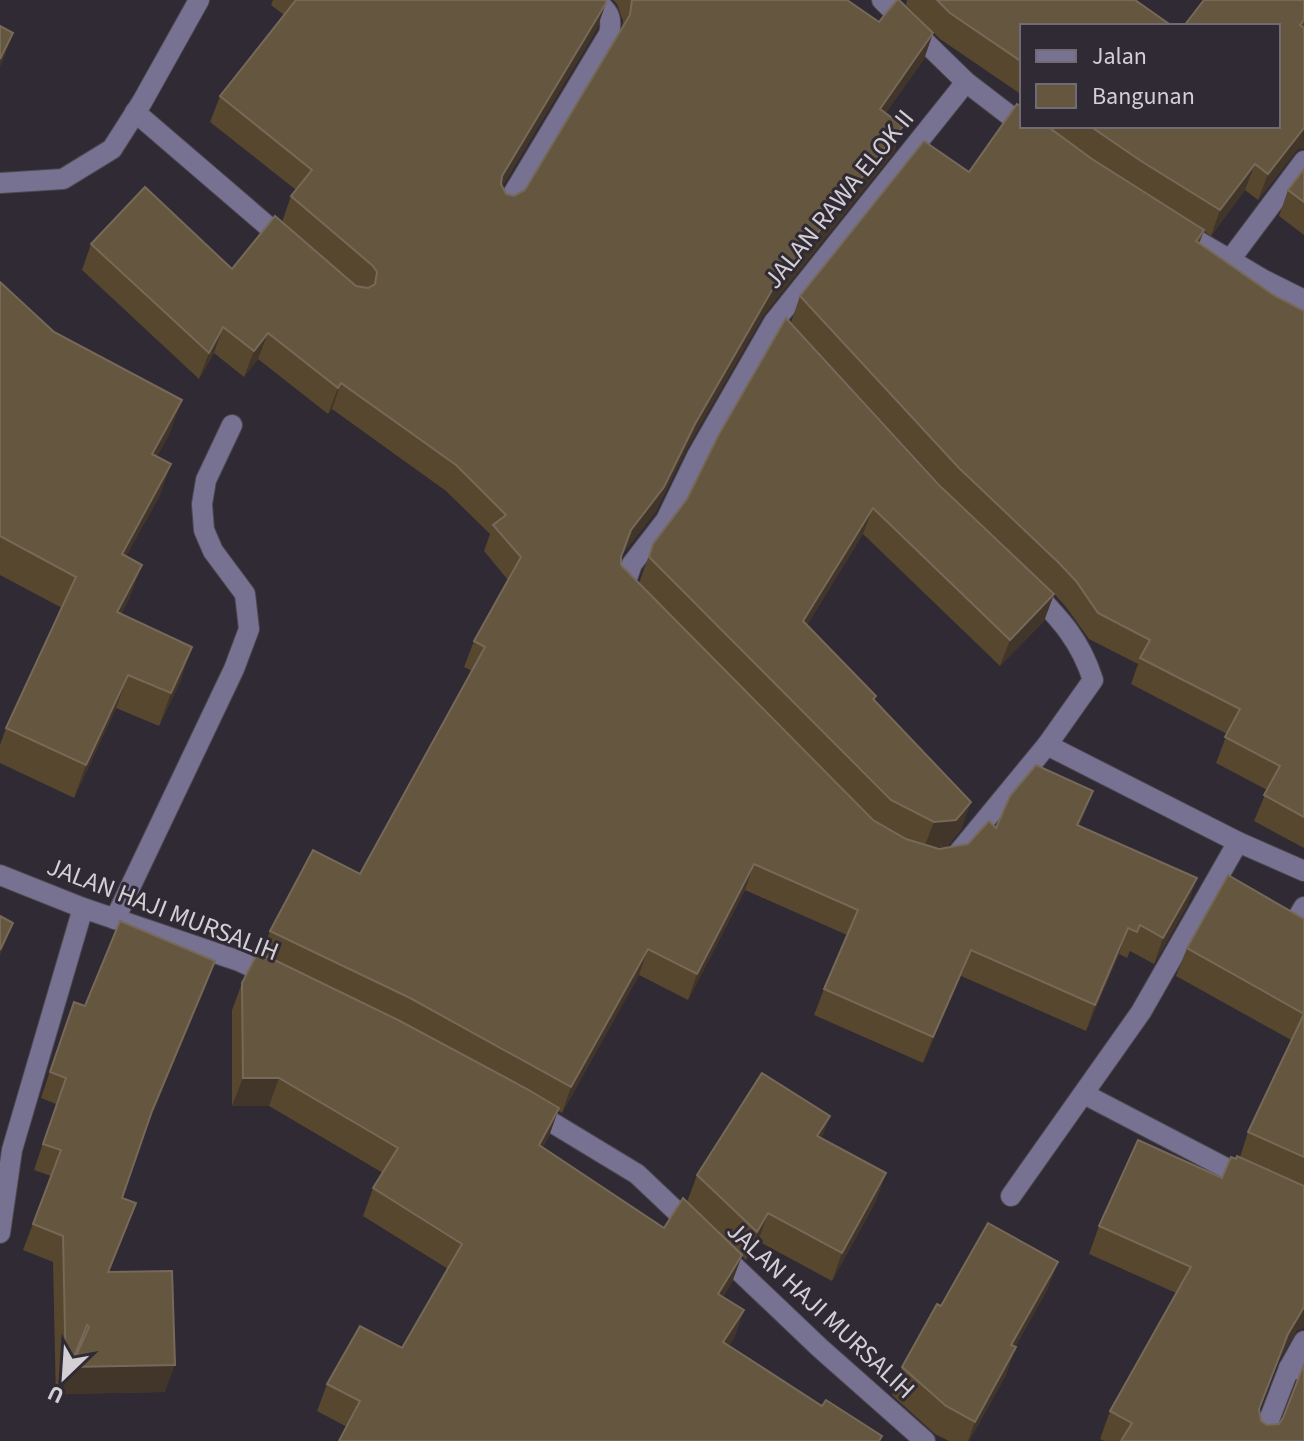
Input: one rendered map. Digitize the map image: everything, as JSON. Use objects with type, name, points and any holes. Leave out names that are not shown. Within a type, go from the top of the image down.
[{"type":"street","points":[[0,183],[63,179],[112,149],[199,0]]},
{"type":"street","points":[[504,209],[609,34],[610,15],[594,0]]},
{"type":"street","points":[[882,0],[966,82],[1020,124]]},
{"type":"street","name":"JALAN RAWA ELOK II","points":[[814,367],[774,322],[966,82]]},
{"type":"street","points":[[135,112],[297,252]]},
{"type":"street","points":[[1229,261],[1304,161]]},
{"type":"street","points":[[1164,221],[1229,261],[1304,300]]},
{"type":"street","points":[[646,608],[624,587],[626,576],[666,520],[697,456],[774,322]]},
{"type":"street","points":[[115,919],[234,669],[249,629],[245,594],[213,551],[204,530],[202,504],[206,480],[232,425]]},
{"type":"street","points":[[922,863],[940,863],[954,858],[1047,745],[1093,680],[1085,654],[1067,626],[1021,578]]},
{"type":"street","points":[[1047,745],[1238,842],[1304,871]]},
{"type":"street","points":[[1011,1196],[1141,1012],[1226,881],[1238,842]]},
{"type":"street","name":"JALAN HAJI MURSALIH","points":[[0,875],[83,908],[239,961],[295,988]]},
{"type":"street","points":[[1292,927],[1304,907]]},
{"type":"street","points":[[0,1233],[12,1150],[83,908]]},
{"type":"street","points":[[1084,1094],[1268,1188]]},
{"type":"street","name":"JALAN HAJI MURSALIH","points":[[511,1098],[637,1174],[820,1348],[925,1441]]},
{"type":"street","points":[[1261,1441],[1296,1369],[1304,1341]]},
{"type":"building","points":[[296,0],[606,0],[502,176],[501,184],[506,194],[514,196],[525,190],[630,15],[632,0],[847,0],[879,22],[899,0],[933,33],[880,109],[903,126],[772,290],[695,424],[664,487],[631,530],[621,565],[873,820],[906,839],[939,849],[968,844],[989,821],[996,828],[1010,796],[1036,765],[1093,791],[1077,825],[1197,878],[1163,938],[1140,925],[1137,932],[1128,928],[1095,1005],[971,950],[933,1037],[824,989],[858,910],[754,864],[697,974],[648,949],[571,1087],[410,998],[270,931],[313,850],[360,874],[485,647],[474,641],[521,557],[493,525],[506,515],[456,465],[341,383],[338,388],[268,333],[254,351],[223,327],[209,353],[91,244],[145,187],[232,269],[275,216],[356,286],[368,288],[375,284],[377,272],[373,266],[291,196],[312,170],[220,96]]},
{"type":"building","points":[[937,0],[1135,0],[1169,24],[1020,24],[1020,61],[950,13]]},
{"type":"building","points":[[1204,0],[1304,0],[1304,20],[1300,25],[1304,28],[1304,128],[1268,174],[1255,164],[1220,210],[1093,128],[1280,128],[1280,24],[1186,24]]},
{"type":"building","points":[[0,26],[13,33],[0,59]]},
{"type":"building","points":[[1017,104],[1020,106],[1020,128],[1050,128],[1092,159],[1204,230],[1196,241],[1275,296],[1304,311],[1304,817],[1264,795],[1280,766],[1225,737],[1240,709],[1140,658],[1150,640],[1098,613],[1076,581],[959,468],[800,296],[924,141],[969,172]]},
{"type":"building","points":[[1304,169],[1304,202],[1288,190]]},
{"type":"building","points":[[0,282],[54,332],[182,400],[152,454],[171,464],[122,554],[142,565],[117,612],[192,647],[171,693],[128,675],[86,765],[6,728],[76,577],[0,536]]},
{"type":"building","points":[[786,318],[940,486],[1054,594],[1010,640],[873,508],[803,621],[876,696],[873,699],[971,802],[956,820],[934,822],[891,800],[649,557],[653,544],[687,499],[718,436]]},
{"type":"building","points":[[1228,875],[1304,919],[1304,1014],[1187,948]]},
{"type":"building","points":[[0,916],[13,923],[0,950]]},
{"type":"building","points":[[120,921],[215,961],[152,1111],[122,1198],[136,1203],[108,1272],[172,1271],[175,1365],[71,1367],[89,1327],[87,1325],[66,1376],[63,1236],[33,1224],[61,1150],[43,1144],[66,1078],[50,1072],[74,1002],[85,1006]]},
{"type":"building","points":[[258,952],[398,1020],[559,1108],[539,1145],[664,1228],[683,1198],[742,1255],[718,1294],[744,1310],[723,1342],[822,1406],[826,1400],[882,1436],[879,1441],[339,1441],[360,1401],[327,1384],[360,1326],[402,1348],[462,1244],[373,1188],[398,1148],[279,1078],[243,1078],[242,983]]},
{"type":"building","points":[[1304,1014],[1304,1157],[1248,1132]]},
{"type":"building","points":[[762,1073],[830,1116],[817,1136],[886,1173],[842,1253],[768,1213],[757,1232],[697,1175]]},
{"type":"building","points":[[1138,1140],[1222,1178],[1231,1157],[1236,1159],[1237,1156],[1304,1186],[1304,1307],[1288,1334],[1259,1409],[1261,1421],[1267,1425],[1279,1424],[1304,1364],[1304,1441],[1121,1441],[1132,1423],[1110,1411],[1191,1267],[1099,1226]]},
{"type":"building","points":[[988,1223],[1058,1262],[1011,1345],[1016,1347],[975,1422],[946,1406],[902,1367]]}]
